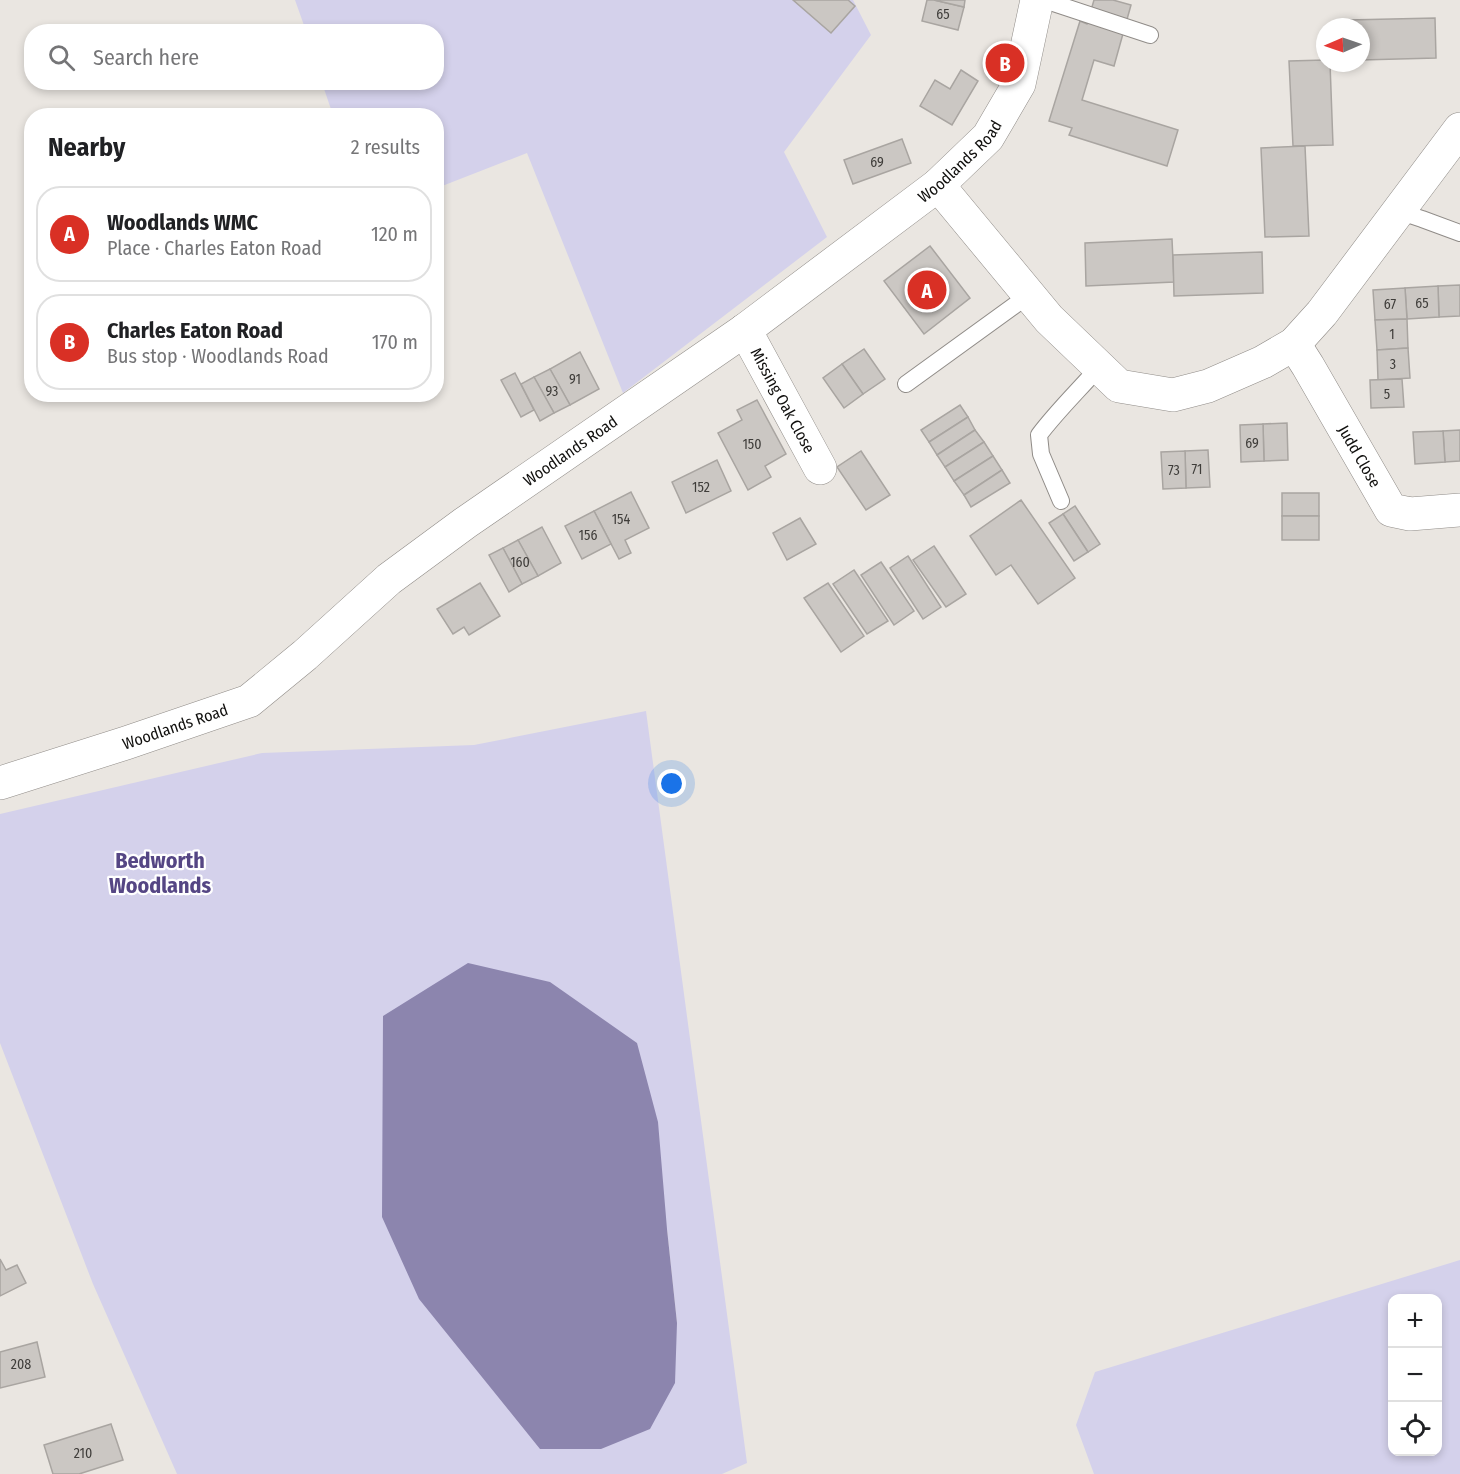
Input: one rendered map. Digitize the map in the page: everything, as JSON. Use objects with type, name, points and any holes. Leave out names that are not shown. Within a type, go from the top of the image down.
[{"type":"street","name":"Woodlands Road","points":[[0,783],[249,701],[305,655],[389,579],[465,523],[746,330],[938,184],[988,137],[1019,84],[1037,0]]},
{"type":"street","points":[[938,184],[1049,320],[1119,386],[1173,395],[1208,386],[1263,362],[1294,344],[1322,313],[1460,129]]},
{"type":"street","name":"Missing Oak Close","points":[[746,330],[820,468]]},
{"type":"street","name":"Judd Close","points":[[1294,344],[1391,510],[1410,514],[1460,510]]},
{"type":"lane","points":[[1044,0],[1150,35]]},
{"type":"lane","points":[[1398,212],[1460,233]]},
{"type":"lane","points":[[906,384],[1029,295]]},
{"type":"lane","points":[[1061,501],[1041,454],[1039,435],[1099,367]]},
{"type":"shaded area","points":[[295,0],[853,0],[871,35],[784,152],[827,237],[623,393],[527,153],[444,185],[444,108],[331,108],[324,90],[444,90],[444,24],[304,24]]},
{"type":"shaded area","points":[[646,711],[747,1463],[722,1474],[177,1474],[93,1284],[0,1043],[0,814],[262,753],[474,745]],"holes":[[[667,1229],[677,1323],[419,1299]]]},
{"type":"shaded area","points":[[468,963],[550,982],[637,1043],[658,1122],[677,1323],[675,1383],[650,1429],[601,1449],[540,1449],[419,1299],[382,1217],[383,1016]]},
{"type":"shaded area","points":[[1460,1260],[1460,1474],[1094,1474],[1076,1425],[1095,1372]]},
{"type":"building","points":[[793,0],[848,0],[855,6],[831,33]]},
{"type":"building","points":[[927,0],[964,7],[958,30],[922,21]]},
{"type":"building","points":[[934,0],[965,0],[964,7]]},
{"type":"building","points":[[1094,0],[1113,0],[1131,5],[1114,66],[1094,60],[1082,100],[1178,130],[1167,166],[1069,135],[1072,128],[1049,121],[1080,21],[1087,24]]},
{"type":"building","points":[[1435,18],[1436,58],[1370,60],[1370,19]]},
{"type":"building","points":[[1316,60],[1316,72],[1330,72],[1333,145],[1293,146],[1289,61]]},
{"type":"building","points":[[961,70],[978,81],[952,125],[920,106],[935,80],[950,89]]},
{"type":"building","points":[[902,139],[911,163],[853,184],[844,160]]},
{"type":"building","points":[[1305,146],[1309,236],[1265,237],[1261,148]]},
{"type":"building","points":[[1172,239],[1174,282],[1086,286],[1085,243]]},
{"type":"building","points":[[930,246],[970,298],[924,334],[884,281]]},
{"type":"building","points":[[1262,252],[1263,293],[1174,296],[1173,255]]},
{"type":"building","points":[[1460,285],[1460,316],[1439,317],[1438,286]]},
{"type":"building","points":[[1438,286],[1439,317],[1407,319],[1405,288]]},
{"type":"building","points":[[1405,288],[1407,319],[1375,320],[1373,290]]},
{"type":"building","points":[[1407,319],[1408,348],[1377,350],[1375,320]]},
{"type":"building","points":[[1408,348],[1410,378],[1378,380],[1377,350]]},
{"type":"building","points":[[864,349],[885,379],[863,394],[842,364]]},
{"type":"building","points":[[580,352],[599,389],[570,405],[550,369]]},
{"type":"building","points":[[842,364],[863,394],[844,408],[823,378]]},
{"type":"building","points":[[550,369],[570,405],[554,413],[534,377]]},
{"type":"building","points":[[515,373],[534,410],[521,417],[501,380]]},
{"type":"building","points":[[534,377],[554,413],[540,421],[521,384]]},
{"type":"building","points":[[1402,379],[1404,407],[1371,408],[1370,380]]},
{"type":"building","points":[[757,400],[786,454],[765,466],[771,477],[748,490],[718,433],[742,420],[737,410]]},
{"type":"building","points":[[960,405],[968,417],[929,442],[921,430]]},
{"type":"building","points":[[968,417],[975,430],[937,455],[929,442]]},
{"type":"building","points":[[1287,423],[1288,460],[1264,461],[1263,424]]},
{"type":"building","points":[[1263,424],[1264,461],[1241,462],[1240,425]]},
{"type":"building","points":[[975,430],[984,442],[945,467],[937,455]]},
{"type":"building","points":[[1460,430],[1460,461],[1445,462],[1443,431]]},
{"type":"building","points":[[1443,431],[1445,462],[1415,464],[1413,432]]},
{"type":"building","points":[[984,442],[993,456],[954,481],[945,467]]},
{"type":"building","points":[[1208,450],[1210,487],[1186,488],[1185,451]]},
{"type":"building","points":[[861,451],[890,495],[866,510],[837,467]]},
{"type":"building","points":[[1185,451],[1186,488],[1163,489],[1161,452]]},
{"type":"building","points":[[993,456],[1002,470],[964,495],[954,481]]},
{"type":"building","points":[[717,460],[731,491],[686,513],[672,482]]},
{"type":"building","points":[[1002,470],[1010,483],[971,507],[964,495]]},
{"type":"building","points":[[631,492],[649,528],[625,540],[631,553],[619,559],[594,511]]},
{"type":"building","points":[[1282,493],[1319,493],[1319,516],[1282,516]]},
{"type":"building","points":[[1021,500],[1075,578],[1038,604],[1011,565],[996,575],[970,536]]},
{"type":"building","points":[[1075,506],[1100,544],[1088,552],[1063,514]]},
{"type":"building","points":[[594,511],[611,544],[582,559],[565,526]]},
{"type":"building","points":[[1063,514],[1088,552],[1074,561],[1049,523]]},
{"type":"building","points":[[1282,516],[1319,516],[1319,540],[1282,540]]},
{"type":"building","points":[[800,518],[816,544],[787,560],[773,533]]},
{"type":"building","points":[[542,527],[561,563],[538,576],[518,540]]},
{"type":"building","points":[[518,540],[538,576],[522,584],[503,548]]},
{"type":"building","points":[[934,546],[966,594],[946,607],[913,560]]},
{"type":"building","points":[[503,548],[522,584],[509,592],[489,555]]},
{"type":"building","points":[[908,556],[941,607],[923,619],[890,568]]},
{"type":"building","points":[[881,562],[914,611],[894,625],[861,575]]},
{"type":"building","points":[[854,570],[888,621],[867,634],[833,584]]},
{"type":"building","points":[[480,583],[500,616],[469,635],[464,627],[453,634],[437,609]]},
{"type":"building","points":[[828,583],[864,636],[841,652],[804,598]]},
{"type":"building","points":[[0,1259],[6,1270],[17,1265],[26,1283],[0,1296]]},
{"type":"building","points":[[37,1342],[45,1377],[0,1388],[0,1352]]},
{"type":"building","points":[[111,1424],[123,1460],[79,1474],[53,1474],[44,1445]]},
{"type":"place","name":"Charles Eaton Road","points":[[1005,63]]},
{"type":"place","name":"Woodlands WMC","points":[[927,290]]},
{"type":"district","name":"Bedworth Woodlands","points":[[160,872]]}]
